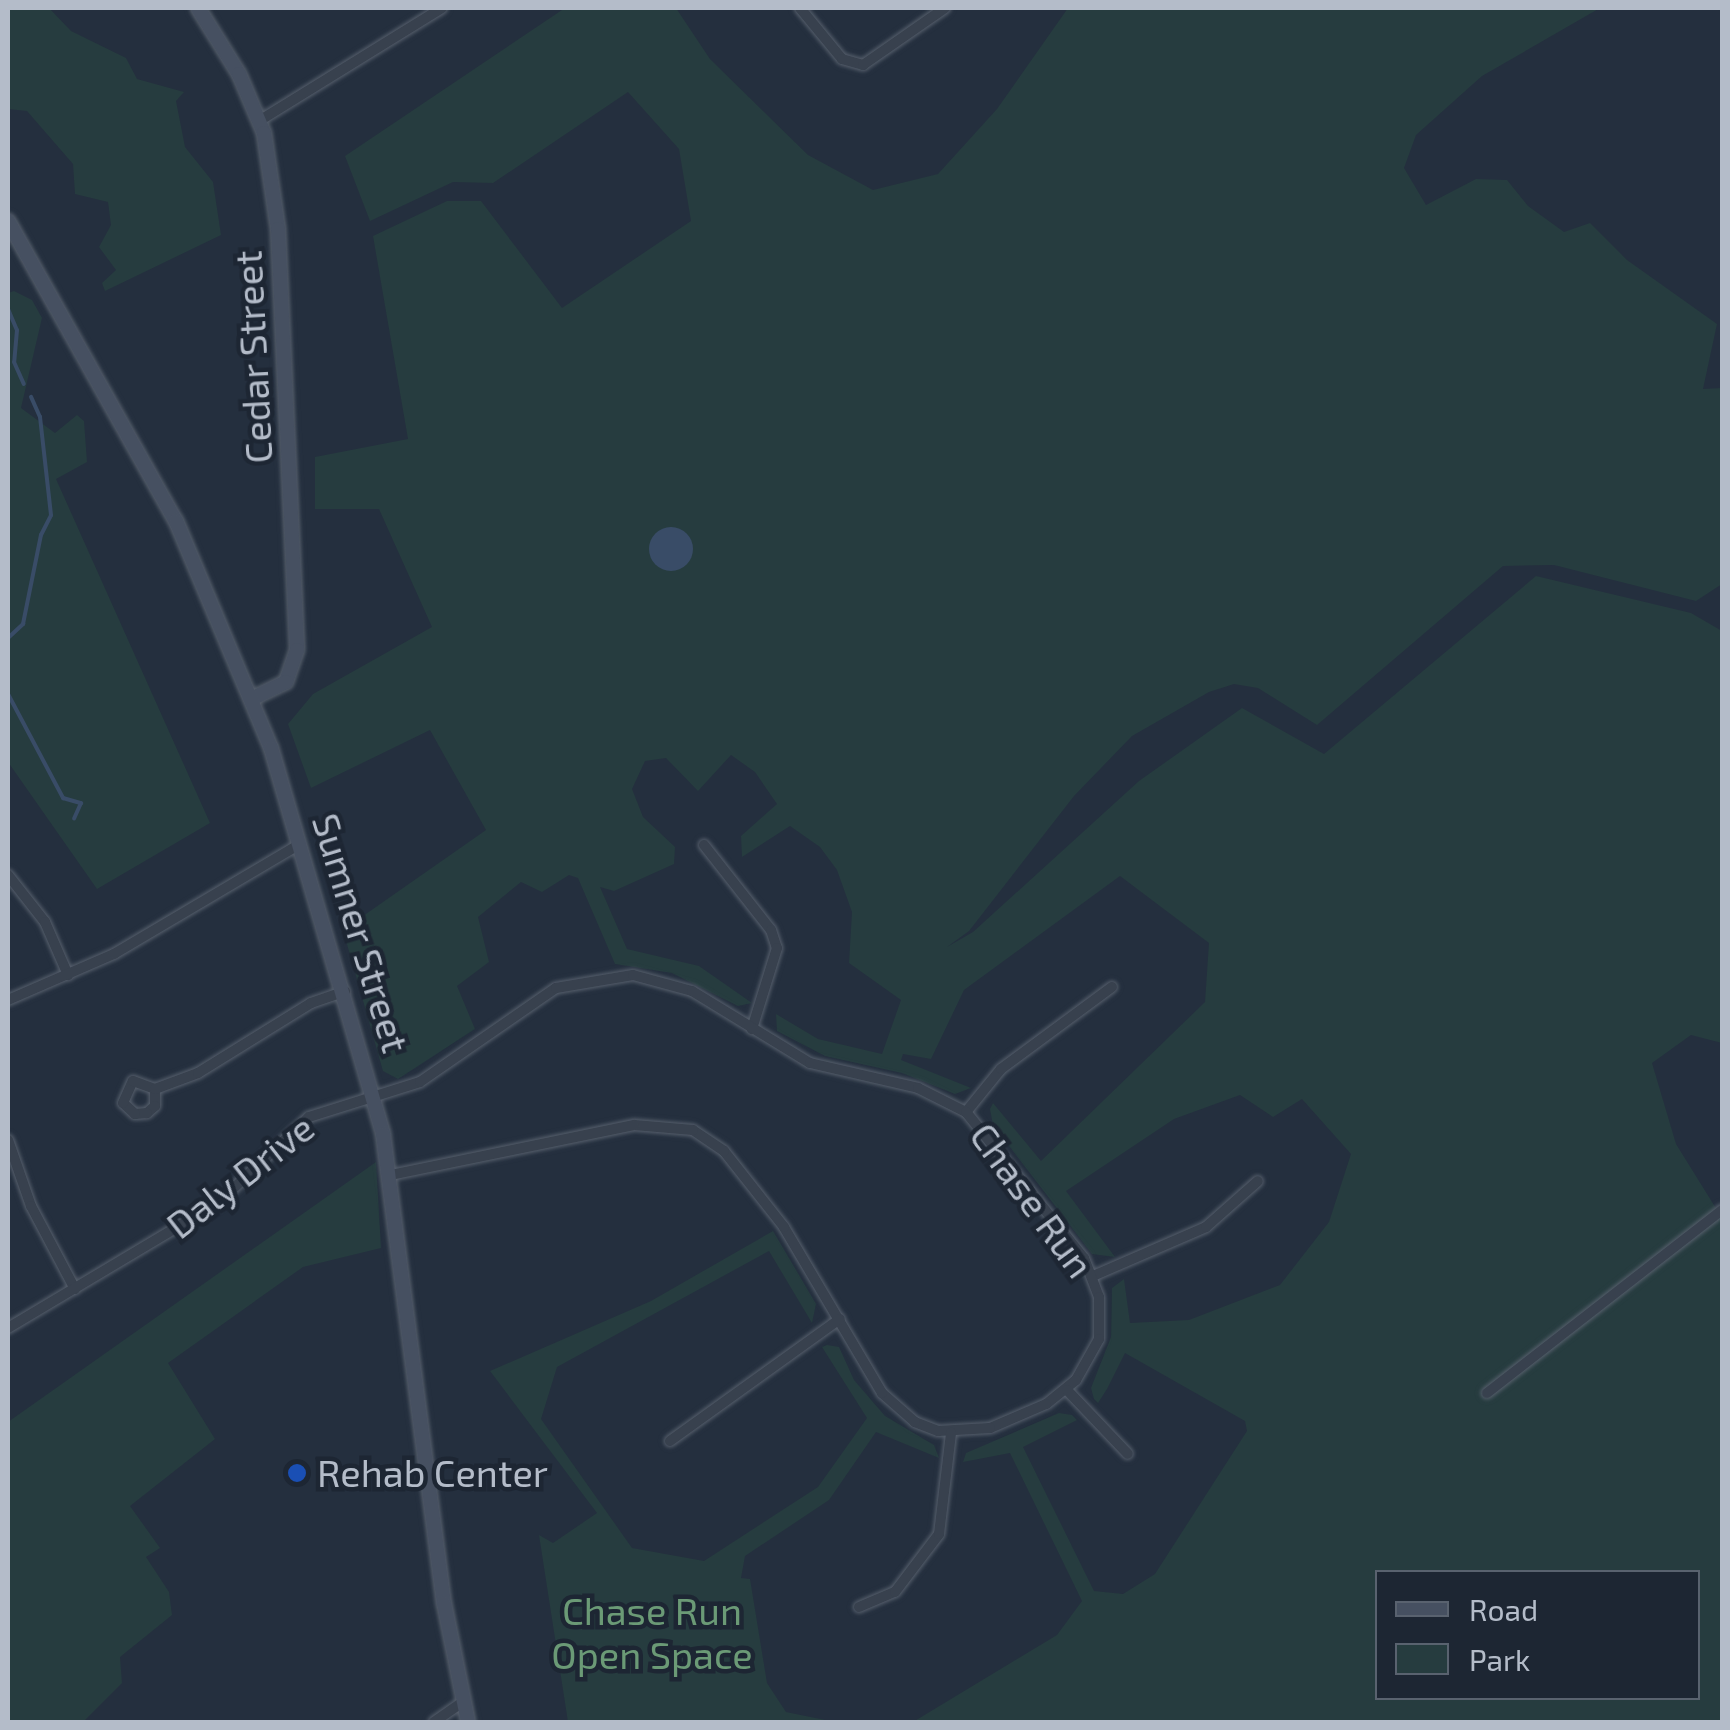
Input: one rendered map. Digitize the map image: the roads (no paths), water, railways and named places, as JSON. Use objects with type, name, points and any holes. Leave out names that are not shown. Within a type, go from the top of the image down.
[{"type":"main road","name":"Cedar Street","points":[[198,8],[259,121],[273,172],[286,343],[297,650],[286,682],[253,698]]},
{"type":"main road","name":"Sumner Street","points":[[8,221],[140,450],[253,698],[346,990],[375,1094],[390,1176],[468,1722]]},
{"type":"street","points":[[259,121],[442,8]]},
{"type":"street","points":[[800,8],[842,60],[863,66],[945,8]]},
{"type":"street","points":[[8,1000],[68,975],[300,844]]},
{"type":"street","points":[[704,845],[771,930],[777,948],[752,1029]]},
{"type":"street","points":[[8,875],[41,914],[68,975]]},
{"type":"street","name":"Chase Run","points":[[375,1094],[420,1082],[540,996],[591,978],[633,975],[675,984],[810,1063],[918,1088],[966,1112],[1092,1276],[1100,1339],[1067,1390],[1004,1423],[952,1433]]},
{"type":"street","points":[[966,1112],[1001,1069],[1112,987]]},
{"type":"street","points":[[155,1089],[229,1059],[311,1003],[346,990]]},
{"type":"street","name":"Daly Drive","points":[[8,1328],[218,1203],[300,1123],[375,1094]]},
{"type":"street","points":[[390,1176],[619,1127],[683,1127],[715,1142],[784,1227],[892,1405],[915,1422],[952,1433],[939,1534],[895,1592],[860,1607]]},
{"type":"street","points":[[8,1140],[31,1206],[74,1289]]},
{"type":"street","points":[[1092,1276],[1206,1228],[1258,1181]]},
{"type":"street","points":[[1487,1393],[1722,1210]]},
{"type":"street","points":[[670,1441],[840,1319]]},
{"type":"street","points":[[1067,1390],[1128,1454]]},
{"type":"street","points":[[434,1722],[463,1702]]},
{"type":"water","points":[[671,527],[687,533],[693,549],[687,565],[671,571],[655,565],[649,549],[655,533]]},
{"type":"waterway","points":[[8,309],[17,330],[14,362],[24,384]]},
{"type":"waterway","points":[[8,638],[23,624],[41,535],[51,515],[40,417],[31,397]]},
{"type":"waterway","points":[[8,694],[63,798],[81,803],[74,819]]},
{"type":"place","name":"Rehab Center","points":[[297,1473]]},
{"type":"park label","name":"Chase Run Open Space","points":[[652,1633]]}]
